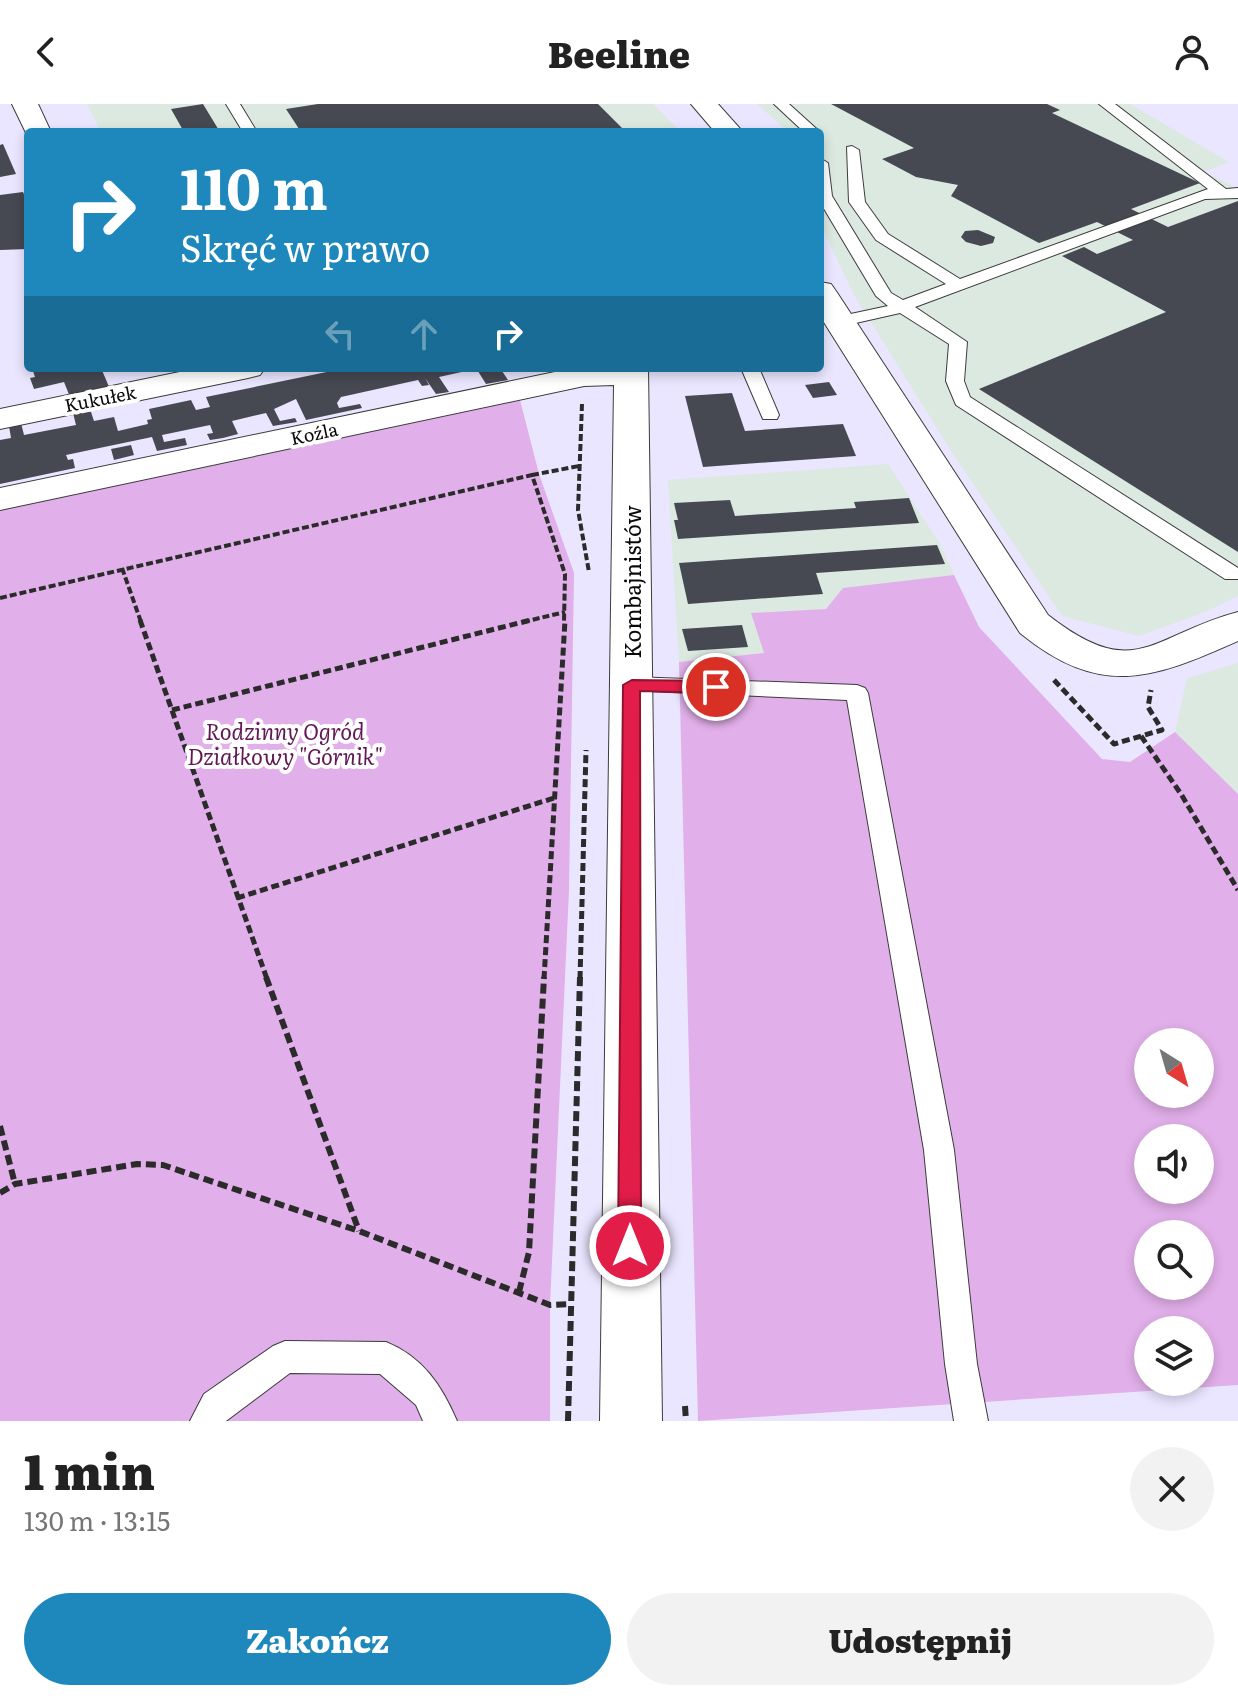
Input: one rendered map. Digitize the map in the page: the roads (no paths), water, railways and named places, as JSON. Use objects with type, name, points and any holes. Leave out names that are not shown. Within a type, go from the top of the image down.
[{"type":"street","points":[[25,104],[36,128]]},
{"type":"street","points":[[704,104],[726,128]]},
{"type":"street","points":[[829,307],[1034,624],[1052,641],[1074,655],[1096,662],[1146,663],[1238,625]]},
{"type":"street","name":"Kukułek","points":[[0,419],[147,378],[208,372]]},
{"type":"street","name":"Koźla","points":[[0,499],[584,376],[621,372]]},
{"type":"street","name":"Kombajnistów","points":[[630,372],[631,1421]]},
{"type":"lane","points":[[233,104],[248,128]]},
{"type":"lane","points":[[781,104],[808,128]]},
{"type":"lane","points":[[1106,104],[1220,191]]},
{"type":"lane","points":[[852,150],[857,202],[882,237],[960,286]]},
{"type":"lane","points":[[829,307],[879,315],[1203,194],[1220,191],[1238,193]]},
{"type":"lane","points":[[824,196],[885,296],[958,342],[954,380],[956,393],[963,401],[1232,574]]},
{"type":"lane","points":[[752,372],[770,415]]},
{"type":"lane","points":[[632,685],[857,693],[939,1150],[961,1364],[971,1421]]},
{"type":"lane","points":[[207,1421],[216,1406],[285,1357],[299,1357],[386,1358],[428,1394],[440,1421]]},
{"type":"park label","name":"Rodzinny Ogród Działkowy \"Górnik\"","points":[[285,742]]}]
